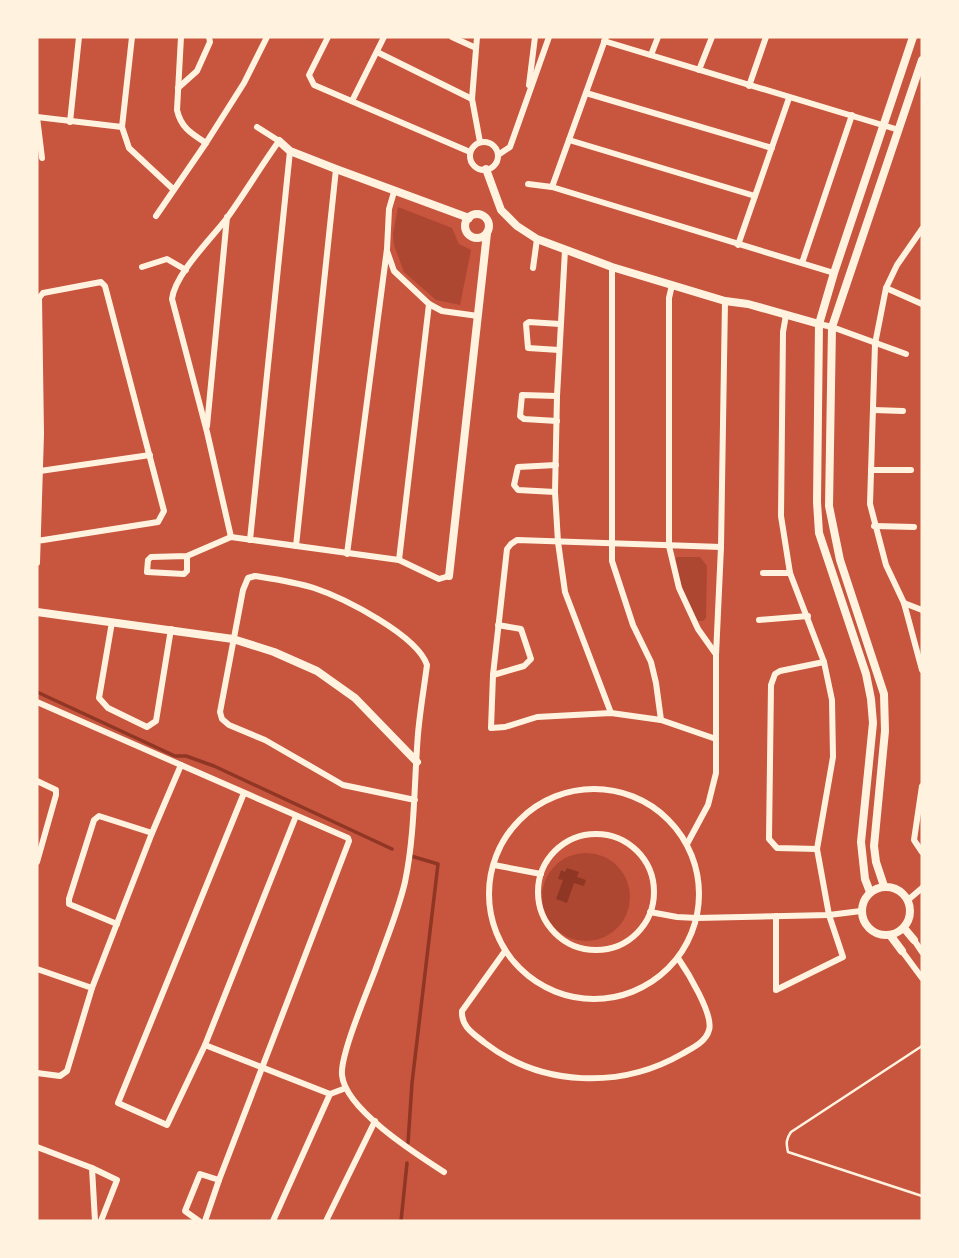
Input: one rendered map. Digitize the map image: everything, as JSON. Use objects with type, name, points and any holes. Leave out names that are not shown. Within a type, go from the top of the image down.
[{"type":"street","points":[[70,122],[79,37]]},
{"type":"street","points":[[132,37],[122,127],[129,148],[173,189]]},
{"type":"street","points":[[181,37],[178,118],[185,129],[206,143]]},
{"type":"street","points":[[178,88],[197,71],[209,37]]},
{"type":"street","points":[[156,216],[244,83],[267,37]]},
{"type":"street","points":[[328,37],[309,75],[314,85],[470,152]]},
{"type":"street","points":[[352,102],[384,37]]},
{"type":"street","points":[[452,37],[476,48]]},
{"type":"street","points":[[477,37],[472,99],[480,142]]},
{"type":"street","points":[[528,97],[535,37]]},
{"type":"street","points":[[470,152],[473,164],[486,169],[495,164],[498,155],[510,147],[549,37]]},
{"type":"street","points":[[651,55],[658,37]]},
{"type":"street","points":[[699,70],[712,37]]},
{"type":"street","points":[[750,86],[766,37]]},
{"type":"street","points":[[870,892],[865,879],[860,842],[873,723],[871,699],[866,674],[819,533],[819,324],[913,37]]},
{"type":"street","points":[[552,187],[605,39],[899,130]]},
{"type":"street","points":[[377,52],[472,99]]},
{"type":"street","points":[[884,886],[874,846],[885,731],[884,694],[840,560],[830,506],[832,327],[922,60]]},
{"type":"street","points":[[586,93],[772,148]]},
{"type":"street","points":[[738,244],[789,98]]},
{"type":"street","points":[[802,263],[852,115]]},
{"type":"street","points":[[42,158],[37,117],[122,127]]},
{"type":"street","points":[[257,127],[290,150],[336,169],[470,218],[481,215],[488,221]]},
{"type":"street","points":[[569,140],[755,196]]},
{"type":"street","points":[[231,537],[172,292],[279,141]]},
{"type":"street","points":[[470,152],[480,142]]},
{"type":"street","points":[[480,142],[494,146],[498,155]]},
{"type":"street","points":[[250,540],[290,150]]},
{"type":"street","points":[[296,546],[336,169]]},
{"type":"street","points":[[486,169],[501,210],[517,226],[537,239],[612,267],[725,301],[748,304],[832,327],[906,354]]},
{"type":"street","points":[[527,184],[552,187],[834,272]]},
{"type":"street","points":[[347,554],[387,249],[389,209],[394,192]]},
{"type":"street","points":[[187,556],[187,571],[184,574],[147,572],[148,560],[151,557],[187,556],[231,537],[399,560],[439,579],[449,576],[488,221],[501,210]]},
{"type":"street","points":[[207,432],[227,217]]},
{"type":"street","points":[[470,218],[466,229],[470,235],[481,237],[487,233]]},
{"type":"street","points":[[922,229],[897,265],[886,288],[875,344],[870,504],[886,565],[904,603],[922,670]]},
{"type":"street","points":[[533,268],[537,239]]},
{"type":"street","points":[[387,249],[394,271],[429,304],[442,311],[478,317]]},
{"type":"street","points":[[565,250],[557,396],[555,492],[558,542],[565,592],[611,713]]},
{"type":"street","points":[[142,267],[167,259],[186,270]]},
{"type":"street","points":[[612,267],[612,561],[619,587],[650,662],[662,720]]},
{"type":"street","points":[[37,541],[158,522],[164,511],[105,286],[101,282],[95,281],[43,293],[39,298],[40,471],[37,541],[37,563]]},
{"type":"street","points":[[672,285],[669,298],[669,546],[679,588],[698,629],[716,654]]},
{"type":"street","points":[[886,288],[922,303]]},
{"type":"street","points":[[687,844],[708,805],[716,773],[716,654],[721,547],[725,301]]},
{"type":"street","points":[[399,560],[429,304]]},
{"type":"street","points":[[776,916],[776,990],[843,957],[830,915],[817,849],[833,757],[832,700],[824,663],[790,573],[780,516],[783,332],[786,315]]},
{"type":"street","points":[[559,350],[528,348],[526,324],[560,324]]},
{"type":"street","points":[[557,396],[524,394],[521,397],[520,416],[524,419],[557,421]]},
{"type":"street","points":[[874,410],[903,411]]},
{"type":"street","points":[[40,471],[150,455]]},
{"type":"street","points":[[555,492],[518,490],[514,485],[518,467],[556,465]]},
{"type":"street","points":[[871,470],[911,470]]},
{"type":"street","points":[[874,526],[914,527]]},
{"type":"street","points":[[716,739],[662,720],[611,713],[537,717],[505,727],[491,728],[498,625],[510,544],[517,540],[721,547]]},
{"type":"street","points":[[764,573],[790,573]]},
{"type":"street","points":[[415,800],[343,785],[265,740],[229,725],[222,719],[220,712],[233,639],[248,578],[255,576],[313,588],[383,622],[424,655],[427,665],[415,800],[405,883],[344,1061],[342,1074],[346,1088],[375,1121],[411,1151],[444,1172]]},
{"type":"street","points":[[904,603],[922,610]]},
{"type":"street","points":[[37,612],[233,639],[274,652],[317,671],[355,698],[417,762]]},
{"type":"street","points":[[759,620],[808,616]]},
{"type":"street","points":[[113,622],[99,698],[108,708],[147,727],[156,721],[171,629]]},
{"type":"street","points":[[493,675],[524,666],[531,659],[521,629],[498,625]]},
{"type":"street","points":[[817,849],[778,848],[769,839],[771,685],[775,674],[780,671],[824,663]]},
{"type":"street","points":[[37,702],[348,838],[350,844],[205,1221]]},
{"type":"street","points":[[37,1073],[61,1076],[67,1071],[92,988],[181,765]]},
{"type":"street","points":[[37,781],[56,790],[37,862]]},
{"type":"street","points":[[922,786],[920,820],[914,840],[922,852]]},
{"type":"street","points":[[584,790],[614,791],[644,801],[668,820],[687,844],[693,858],[699,888],[696,918],[686,946],[678,958],[651,983],[617,997],[580,999],[562,995],[537,983],[516,965],[505,951],[494,926],[489,900],[494,865],[506,837],[527,814],[554,798],[584,790]]},
{"type":"street","points":[[244,793],[118,1103],[167,1125],[205,1045],[296,816]]},
{"type":"street","points":[[117,924],[69,904],[94,820],[99,816],[152,832]]},
{"type":"street","points":[[593,834],[610,835],[639,853],[649,868],[653,885],[650,912],[640,929],[617,946],[599,950],[580,948],[563,940],[550,927],[541,911],[538,893],[541,874],[549,859],[568,842],[593,834]]},
{"type":"street","points":[[494,865],[541,874]]},
{"type":"street","points":[[884,886],[898,889],[908,900],[910,914],[904,928],[890,935],[870,930],[861,911],[870,892],[884,886]]},
{"type":"street","points":[[908,900],[922,888]]},
{"type":"street","points":[[650,912],[696,918],[830,915],[861,911]]},
{"type":"street","points":[[904,928],[922,953]]},
{"type":"street","points":[[890,935],[922,978]]},
{"type":"street","points":[[505,951],[462,1011],[466,1027],[498,1053],[577,1080],[624,1076],[668,1062],[704,1040],[710,1021],[689,973],[678,958]]},
{"type":"street","points":[[37,969],[92,988]]},
{"type":"street","points":[[205,1045],[330,1094],[346,1088]]},
{"type":"street","points":[[274,1221],[330,1094]]},
{"type":"street","points":[[326,1221],[375,1121]]},
{"type":"street","points":[[37,1147],[117,1180],[101,1221]]},
{"type":"street","points":[[92,1168],[95,1221]]},
{"type":"street","points":[[200,1221],[185,1211],[200,1174],[219,1180]]},
{"type":"lane","points":[[922,1046],[791,1132],[786,1145],[788,1152],[922,1196]]},
{"type":"shaded area","points":[[398,207],[452,228],[459,244],[471,250],[460,305],[436,300],[404,272],[394,245],[393,234]]},
{"type":"shaded area","points":[[677,557],[700,557],[707,566],[706,618],[703,621],[698,621],[688,606],[674,561]]},
{"type":"shaded area","points":[[586,853],[603,857],[617,866],[626,880],[630,897],[626,914],[617,928],[603,937],[586,941],[569,937],[555,928],[546,914],[542,897],[546,880],[555,866],[569,857]]},
{"type":"shaded area","points":[[567,868],[579,872],[577,877],[586,880],[584,886],[574,883],[567,903],[556,899],[563,880],[558,879],[561,870],[565,872]]},
{"type":"waterway","points":[[37,692],[175,756],[186,756],[214,766],[392,849]]},
{"type":"waterway","points":[[408,1143],[412,1083],[438,864],[411,856]]},
{"type":"waterway","points":[[401,1221],[407,1163]]}]
